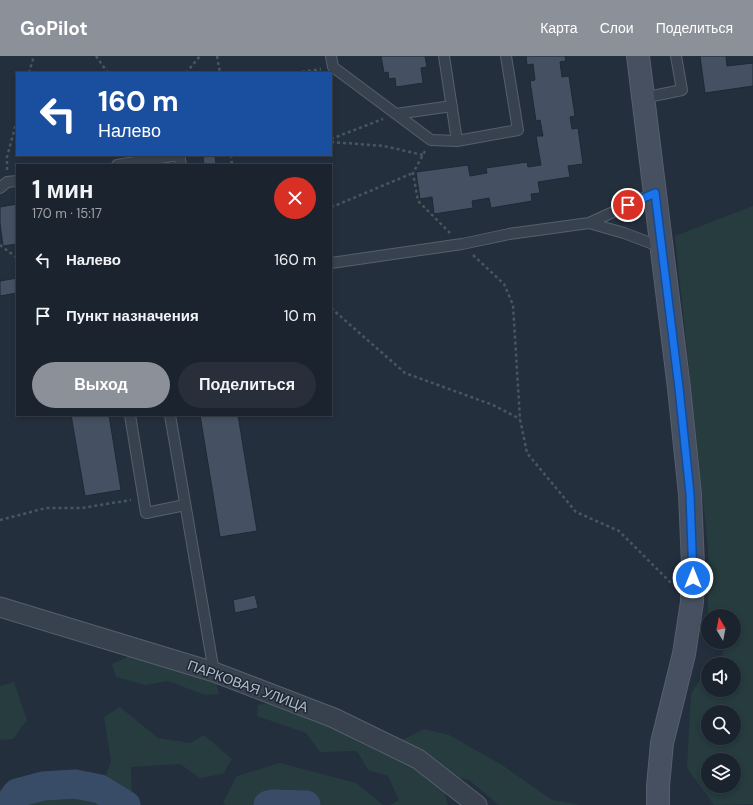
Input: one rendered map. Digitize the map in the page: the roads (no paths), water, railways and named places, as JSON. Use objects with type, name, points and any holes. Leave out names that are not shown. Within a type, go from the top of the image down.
[{"type":"street","points":[[638,56],[679,388],[690,494],[693,565],[692,602],[684,654],[662,743],[658,786],[658,805]]},
{"type":"street","name":"ПАРКОВАЯ УЛИЦА","points":[[0,607],[214,672],[334,718],[418,759],[477,805]]},
{"type":"lane","points":[[331,56],[333,67],[430,140],[457,140],[518,130],[506,56]]},
{"type":"lane","points":[[444,56],[457,140]]},
{"type":"lane","points":[[643,98],[682,90],[676,56]]},
{"type":"lane","points":[[396,114],[452,106]]},
{"type":"lane","points":[[123,164],[173,156]]},
{"type":"lane","points":[[332,263],[462,244],[509,234],[589,223],[655,193]]},
{"type":"lane","points":[[589,223],[624,233],[662,247]]},
{"type":"lane","points":[[130,416],[146,513],[185,506]]},
{"type":"lane","points":[[170,416],[185,506],[205,594],[214,672]]},
{"type":"waterway","points":[[8,805],[17,793],[43,786],[75,784],[100,789],[126,805]]},
{"type":"waterway","points":[[268,805],[306,805]]}]
